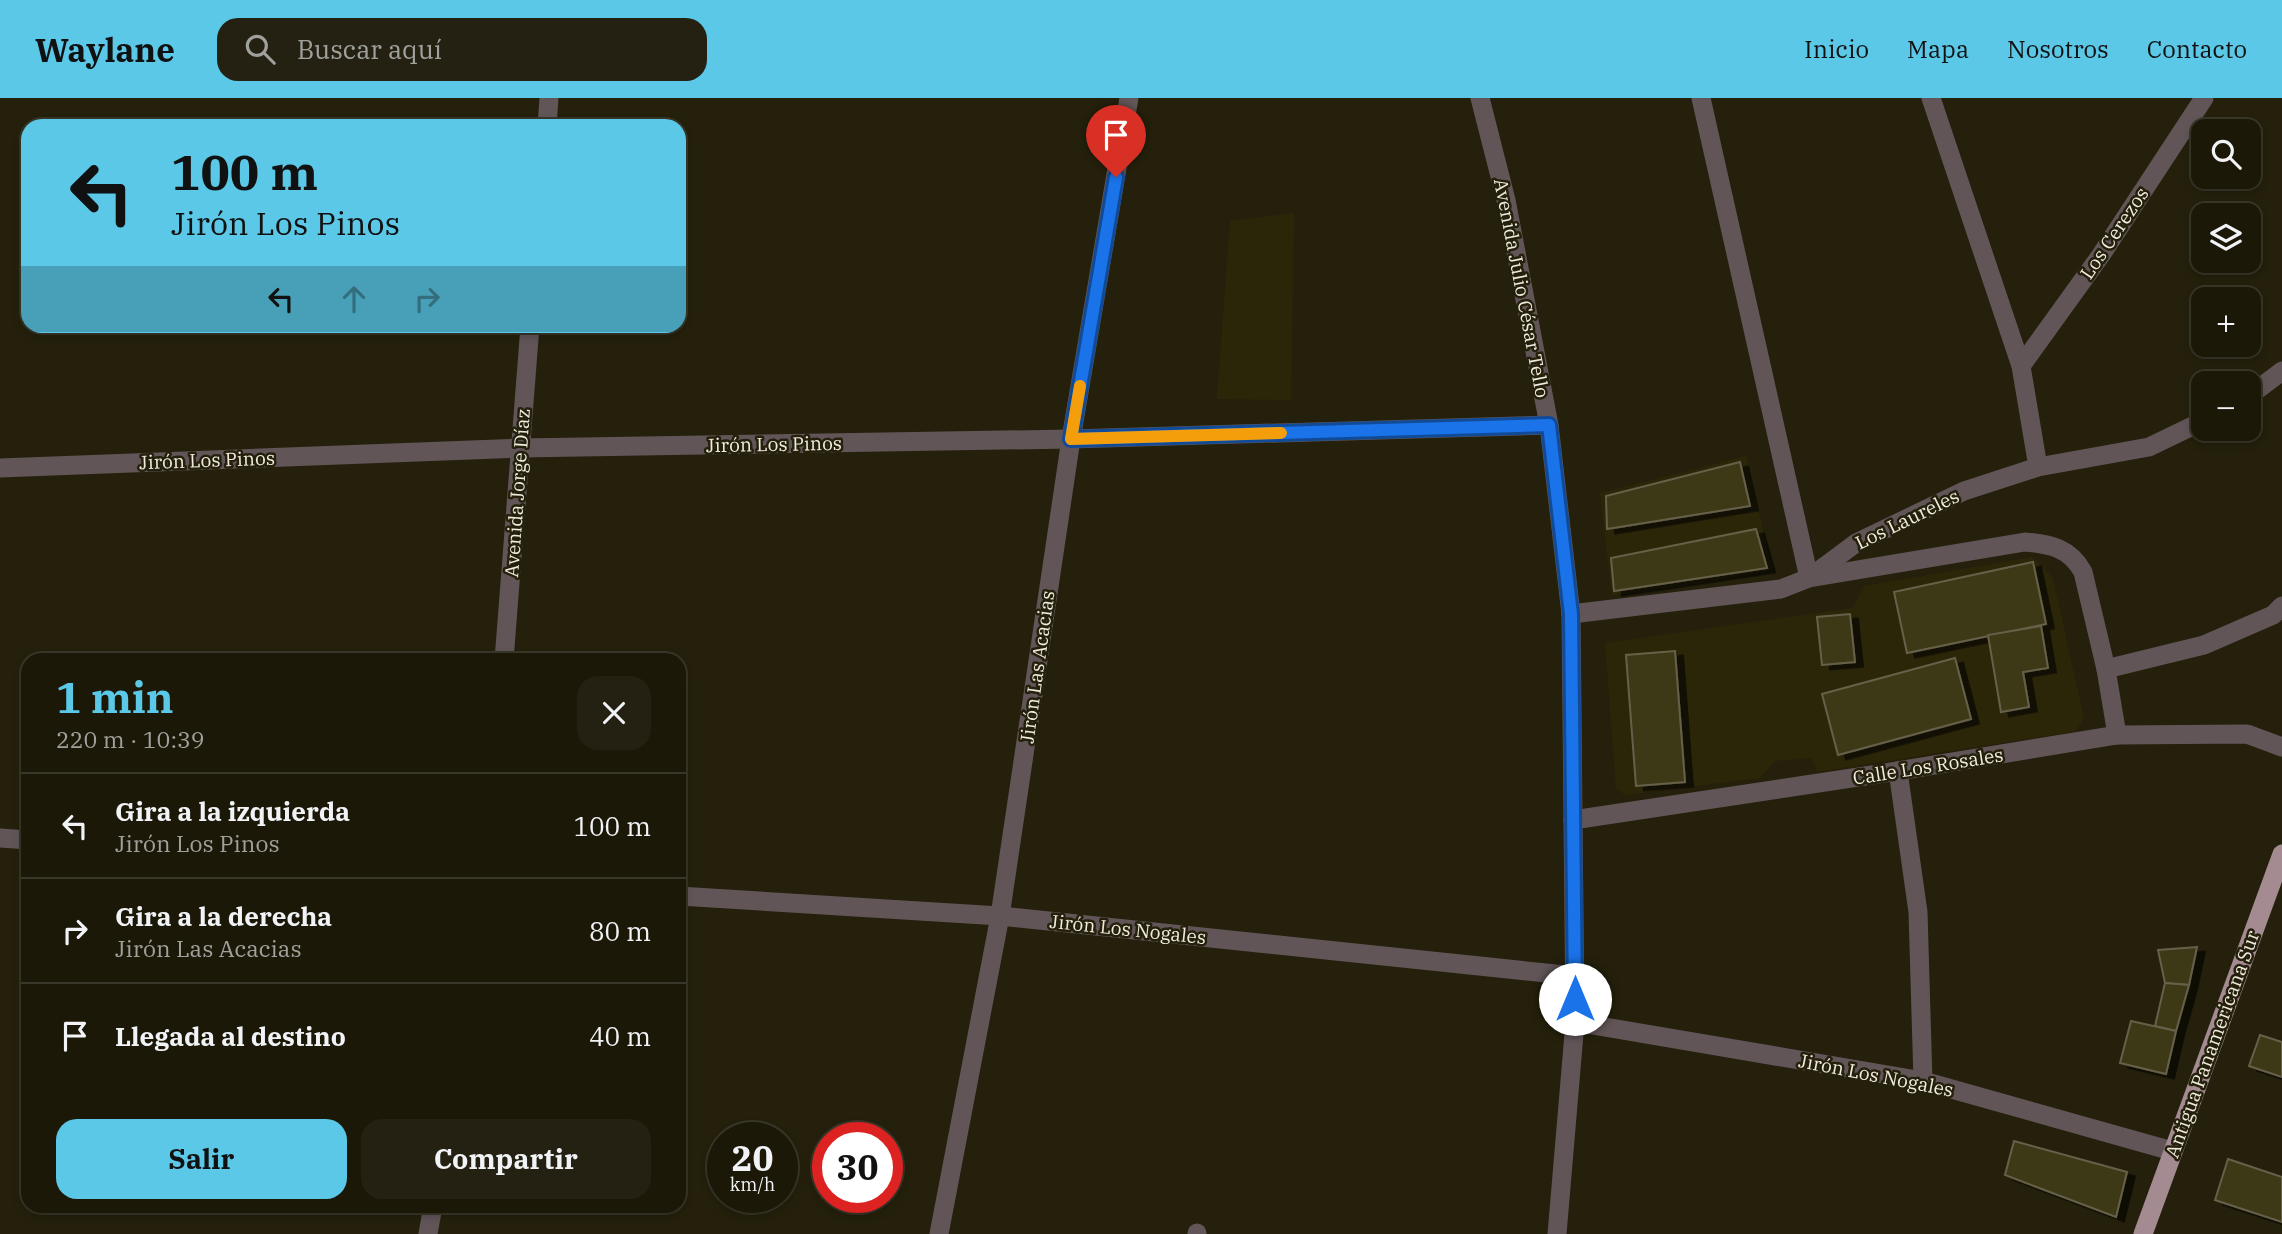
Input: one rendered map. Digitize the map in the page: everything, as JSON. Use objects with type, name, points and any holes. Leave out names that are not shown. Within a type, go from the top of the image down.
[{"type":"main road","name":"Antigua Panamericana Sur","points":[[2143,1234],[2282,854]]},
{"type":"street","points":[[548,119],[549,98]]},
{"type":"street","name":"Jirón Las Acacias","points":[[939,1234],[1000,916],[1071,439],[1129,98]]},
{"type":"street","name":"Avenida Julio César Tello","points":[[1480,98],[1506,200],[1549,425],[1571,614],[1575,1022],[1557,1234]]},
{"type":"street","points":[[1702,98],[1809,578],[2025,542],[2049,544],[2066,551],[2078,562],[2083,572],[2106,669],[2117,735]]},
{"type":"street","points":[[1931,98],[2021,366],[2038,467]]},
{"type":"street","name":"Los Cerezos","points":[[2021,366],[2101,255],[2204,98]]},
{"type":"street","name":"Avenida Jorge Díaz","points":[[505,653],[529,333]]},
{"type":"street","points":[[2261,387],[2282,371]]},
{"type":"street","name":"Jirón Los Pinos","points":[[0,468],[520,448],[1071,439],[1549,425]]},
{"type":"street","name":"Los Laureles","points":[[1571,614],[1781,589],[1809,578],[1856,543],[1964,491],[2038,467],[2149,447],[2191,427]]},
{"type":"street","points":[[2106,669],[2204,645],[2273,615],[2282,606]]},
{"type":"street","name":"Calle Los Rosales","points":[[1573,821],[2117,735],[2247,734],[2282,747]]},
{"type":"street","points":[[1898,771],[1918,912],[1923,1081]]},
{"type":"street","points":[[0,838],[21,840]]},
{"type":"street","name":"Jirón Los Nogales","points":[[686,896],[1000,916],[1575,976]]},
{"type":"street","name":"Jirón Los Nogales","points":[[1575,1022],[1923,1081],[2172,1151]]},
{"type":"street","points":[[428,1234],[432,1213]]},
{"type":"shaded area","points":[[1294,213],[1291,400],[1217,399],[1230,221]]},
{"type":"shaded area","points":[[1746,456],[1772,570],[1698,584],[1612,595],[1600,493]]},
{"type":"shaded area","points":[[2032,557],[2053,578],[2084,718],[2076,731],[1817,772],[1811,758],[1775,761],[1760,778],[1625,795],[1616,788],[1605,643],[1852,608],[1865,586]]},
{"type":"building","points":[[1740,462],[1750,506],[1607,529],[1606,496]]},
{"type":"building","points":[[1756,529],[1767,568],[1614,591],[1611,558]]},
{"type":"building","points":[[2033,562],[2046,624],[1907,653],[1894,592]]},
{"type":"building","points":[[1850,614],[1855,662],[1822,665],[1817,617]]},
{"type":"building","points":[[2041,626],[2048,668],[2023,672],[2029,707],[2001,712],[1988,635]]},
{"type":"building","points":[[1675,651],[1685,782],[1636,786],[1626,655]]},
{"type":"building","points":[[1955,658],[1971,719],[1838,755],[1822,694]]},
{"type":"building","points":[[2197,947],[2189,985],[2165,983],[2158,950]]},
{"type":"building","points":[[2165,983],[2189,985],[2176,1031],[2155,1026]]},
{"type":"building","points":[[2131,1021],[2176,1031],[2166,1074],[2120,1063]]},
{"type":"building","points":[[2260,1035],[2282,1042],[2282,1077],[2249,1066]]},
{"type":"building","points":[[2014,1141],[2127,1172],[2116,1217],[2005,1175]]},
{"type":"building","points":[[2228,1159],[2282,1177],[2282,1222],[2215,1200]]},
{"type":"slow traffic","points":[[1080,386],[1071,439],[1281,433]]},
{"type":"route","points":[[1116,177],[1071,439],[1549,425],[1571,614],[1575,999]]}]
